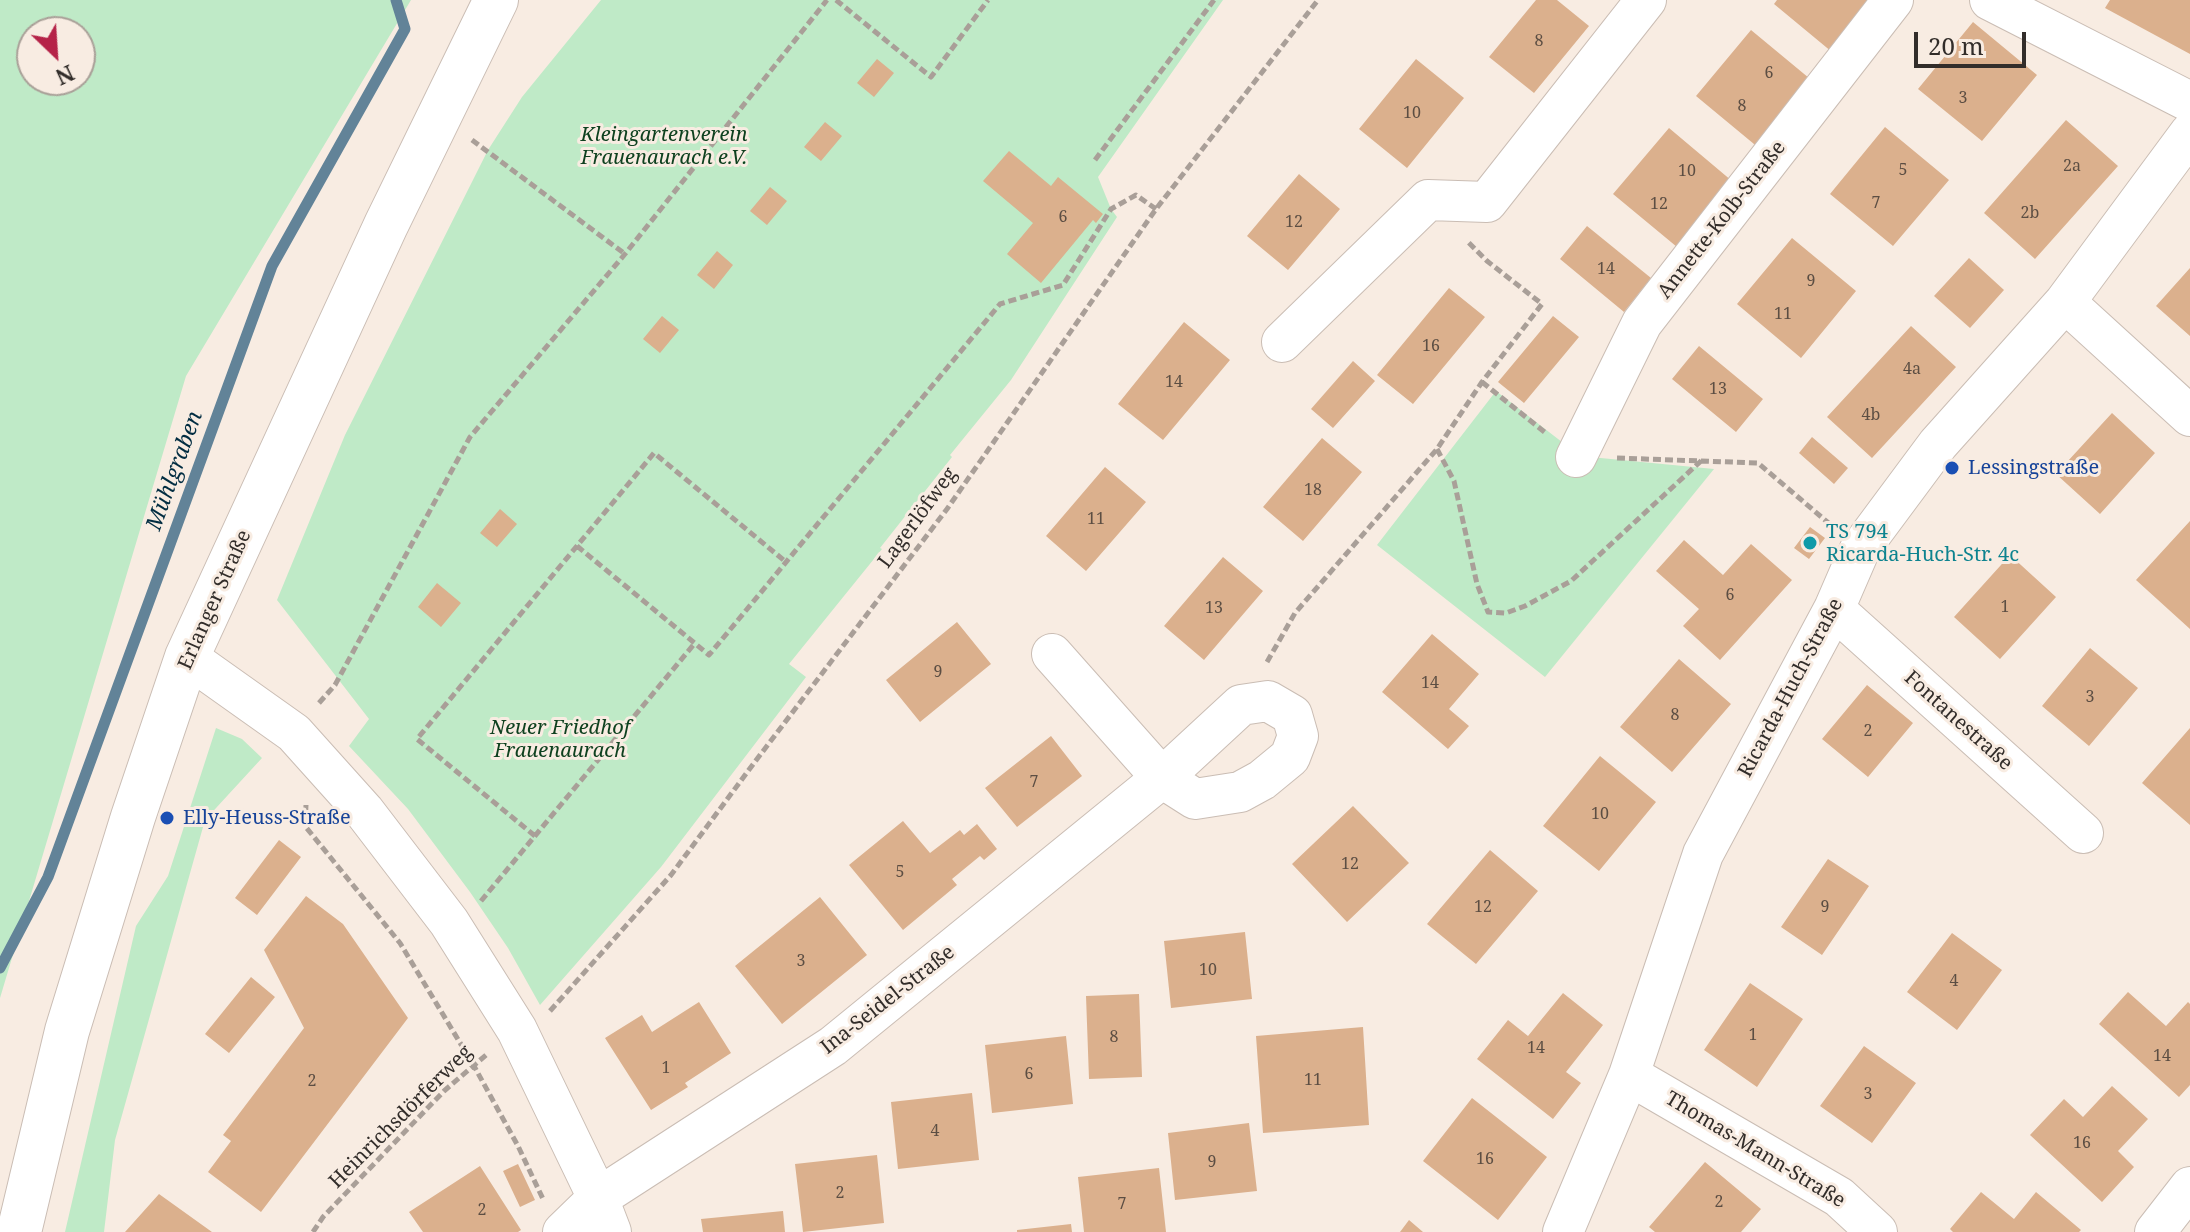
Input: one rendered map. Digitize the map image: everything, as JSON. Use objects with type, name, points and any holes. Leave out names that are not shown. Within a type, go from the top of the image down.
[{"type":"street","name":"Erlanger Straße","points":[[19,1232],[67,1031],[133,817],[187,657],[386,225],[496,0]]},
{"type":"street","points":[[1282,342],[1428,200],[1487,202],[1646,0]]},
{"type":"street","name":"Annette-Kolb-Straße","points":[[1576,457],[1642,323],[1893,0]]},
{"type":"street","points":[[1990,0],[2190,102]]},
{"type":"street","name":"Ricarda-Huch-Straße","points":[[1563,1232],[1629,1075],[1703,854],[1834,609],[1860,549],[1938,444],[2065,302],[2190,133]]},
{"type":"street","points":[[2065,302],[2190,416]]},
{"type":"street","name":"Fontanestraße","points":[[1834,609],[2083,833]]},
{"type":"street","points":[[1052,654],[1162,778],[1195,799],[1240,792],[1262,780],[1290,757],[1298,736],[1292,715],[1268,701],[1241,705]]},
{"type":"street","points":[[187,657],[294,733],[364,811],[449,922],[517,1030],[604,1215]]},
{"type":"street","name":"Ina-Seidel-Straße","points":[[554,1218],[604,1215],[833,1046],[1162,778],[1241,705]]},
{"type":"street","name":"Thomas-Mann-Straße","points":[[1629,1075],[1839,1197],[1877,1232]]},
{"type":"street","points":[[2155,1232],[2190,1187]]},
{"type":"path","points":[[294,733],[335,685],[470,437],[625,254],[827,0]]},
{"type":"path","points":[[836,0],[931,77],[988,0]]},
{"type":"path","points":[[1095,160],[1214,0]]},
{"type":"path","name":"Lagerlöfweg","points":[[517,1030],[550,1011],[671,875],[947,509],[1156,209],[1318,0]]},
{"type":"path","points":[[435,124],[469,137],[625,254]]},
{"type":"path","points":[[577,546],[709,655],[1000,304],[1063,285],[1111,209],[1136,195],[1156,209]]},
{"type":"path","points":[[1241,705],[1295,613],[1437,449],[1482,382],[1542,304],[1487,261],[1428,200]]},
{"type":"path","points":[[1482,382],[1576,457],[1758,463],[1860,549]]},
{"type":"path","points":[[1437,449],[1454,481],[1477,584],[1488,612],[1506,613],[1571,581],[1702,460]]},
{"type":"path","points":[[535,836],[417,739],[654,453],[786,562]]},
{"type":"path","points":[[482,899],[695,643]]},
{"type":"path","points":[[322,764],[306,793],[305,826],[400,943],[474,1066],[554,1218]]},
{"type":"path","name":"Heinrichsdörferweg","points":[[313,1232],[323,1217],[444,1091],[517,1030]]},
{"type":"green space","points":[[0,0],[411,0],[186,376],[0,998]]},
{"type":"green space","points":[[601,0],[1223,0],[1098,177],[1117,217],[1011,380],[950,455],[952,457],[882,549],[789,664],[806,677],[661,867],[540,1005],[508,948],[470,892],[408,809],[349,746],[369,719],[277,600],[345,435],[488,150],[522,97]]},
{"type":"green space","points":[[1496,391],[1580,456],[1714,469],[1545,677],[1377,545]]},
{"type":"green space","points":[[216,728],[242,739],[262,758],[205,820],[115,1140],[104,1232],[65,1232],[136,926],[168,876]]},
{"type":"building","points":[[1536,0],[1557,0],[1589,26],[1534,93],[1489,57]]},
{"type":"building","points":[[1777,0],[1885,0],[1838,57],[1774,4]]},
{"type":"building","points":[[2110,0],[2190,0],[2190,54],[2105,8]]},
{"type":"building","points":[[1973,22],[2037,75],[1982,141],[1918,89]]},
{"type":"building","points":[[1751,30],[1815,83],[1760,149],[1696,96]]},
{"type":"building","points":[[877,59],[894,73],[874,97],[857,83]]},
{"type":"building","points":[[1416,59],[1464,98],[1407,168],[1359,129]]},
{"type":"building","points":[[2066,120],[2118,166],[2035,259],[1984,213]]},
{"type":"building","points":[[825,122],[842,136],[821,161],[804,147]]},
{"type":"building","points":[[1885,127],[1949,180],[1893,246],[1830,194]]},
{"type":"building","points":[[1669,128],[1732,181],[1677,247],[1613,194]]},
{"type":"building","points":[[1009,151],[1051,186],[1058,177],[1103,214],[1096,223],[1093,220],[1041,283],[1007,254],[1033,223],[983,181]]},
{"type":"building","points":[[1299,174],[1340,209],[1288,270],[1247,236]]},
{"type":"building","points":[[770,187],[787,201],[767,225],[750,211]]},
{"type":"building","points":[[1587,226],[1651,278],[1624,312],[1560,259]]},
{"type":"building","points":[[1792,238],[1856,291],[1801,358],[1737,304]]},
{"type":"building","points":[[717,251],[733,265],[714,289],[697,275]]},
{"type":"building","points":[[1969,258],[2004,290],[1970,328],[1934,296]]},
{"type":"building","points":[[2190,268],[2190,336],[2156,306]]},
{"type":"building","points":[[1449,288],[1485,317],[1413,404],[1377,375]]},
{"type":"building","points":[[662,316],[679,330],[660,353],[643,339]]},
{"type":"building","points":[[1553,316],[1579,337],[1524,403],[1498,382]]},
{"type":"building","points":[[1184,322],[1230,360],[1163,440],[1118,404]]},
{"type":"building","points":[[1911,326],[1956,367],[1872,458],[1827,417]]},
{"type":"building","points":[[1699,346],[1763,399],[1736,432],[1672,379]]},
{"type":"building","points":[[1353,361],[1375,381],[1333,428],[1311,409]]},
{"type":"building","points":[[2112,413],[2155,453],[2100,514],[2056,474]]},
{"type":"building","points":[[1812,437],[1848,468],[1834,484],[1799,453]]},
{"type":"building","points":[[1322,438],[1362,472],[1303,541],[1263,507]]},
{"type":"building","points":[[1105,467],[1146,502],[1086,571],[1046,536]]},
{"type":"building","points":[[500,509],[517,524],[497,547],[480,533]]},
{"type":"building","points":[[2190,521],[2190,629],[2136,580]]},
{"type":"building","name":"TS 794 Ricarda-Huch-Str. 4c","points":[[1810,527],[1825,538],[1809,559],[1794,548]]},
{"type":"building","points":[[1684,540],[1723,575],[1751,544],[1792,580],[1720,660],[1683,626],[1699,609],[1656,571]]},
{"type":"building","points":[[2010,555],[2056,597],[2000,659],[1954,617]]},
{"type":"building","points":[[1223,557],[1263,591],[1204,660],[1164,626]]},
{"type":"building","points":[[437,583],[461,603],[441,627],[418,607]]},
{"type":"building","points":[[957,622],[991,664],[920,722],[886,680]]},
{"type":"building","points":[[1432,634],[1479,674],[1449,709],[1469,726],[1448,749],[1382,692]]},
{"type":"building","points":[[2090,648],[2138,688],[2089,746],[2042,706]]},
{"type":"building","points":[[1679,659],[1731,704],[1672,772],[1620,727]]},
{"type":"building","points":[[1867,685],[1913,723],[1868,777],[1822,739]]},
{"type":"building","points":[[2190,728],[2190,825],[2142,783]]},
{"type":"building","points":[[1051,736],[1082,776],[1017,827],[985,788]]},
{"type":"building","points":[[1600,756],[1656,802],[1599,871],[1543,826]]},
{"type":"building","points":[[1353,806],[1409,863],[1347,922],[1292,864]]},
{"type":"building","points":[[903,821],[930,853],[960,830],[964,835],[977,824],[997,849],[984,860],[980,856],[952,879],[957,885],[903,930],[849,865]]},
{"type":"building","points":[[279,840],[301,857],[257,915],[235,898]]},
{"type":"building","points":[[1490,850],[1538,891],[1476,964],[1427,924]]},
{"type":"building","points":[[1828,859],[1869,886],[1822,955],[1781,927]]},
{"type":"building","points":[[306,896],[343,924],[408,1018],[261,1212],[208,1172],[231,1141],[223,1135],[304,1028],[264,950]]},
{"type":"building","points":[[820,897],[867,955],[782,1024],[735,966]]},
{"type":"building","points":[[1245,932],[1252,999],[1171,1008],[1164,941]]},
{"type":"building","points":[[1952,933],[2002,970],[1957,1030],[1907,992]]},
{"type":"building","points":[[251,977],[275,997],[229,1053],[205,1034]]},
{"type":"building","points":[[1750,983],[1803,1019],[1757,1087],[1704,1050]]},
{"type":"building","points":[[2128,992],[2166,1026],[2188,1002],[2190,1004],[2190,1085],[2179,1097],[2099,1024]]},
{"type":"building","points":[[1563,993],[1603,1025],[1566,1072],[1581,1083],[1553,1119],[1477,1059],[1508,1020],[1528,1036]]},
{"type":"building","points":[[1139,994],[1142,1077],[1089,1079],[1086,996]]},
{"type":"building","points":[[699,1002],[731,1053],[685,1083],[688,1087],[651,1110],[605,1038],[642,1015],[652,1032]]},
{"type":"building","points":[[1363,1027],[1369,1125],[1263,1133],[1256,1036]]},
{"type":"building","points":[[1066,1036],[1073,1104],[992,1113],[985,1045]]},
{"type":"building","points":[[1864,1046],[1916,1083],[1872,1143],[1820,1106]]},
{"type":"building","points":[[2112,1086],[2148,1119],[2118,1151],[2134,1167],[2102,1202],[2030,1135],[2064,1099],[2083,1117]]},
{"type":"building","points":[[972,1093],[979,1160],[898,1169],[891,1102]]},
{"type":"building","points":[[1472,1098],[1547,1157],[1498,1220],[1423,1161]]},
{"type":"building","points":[[1249,1123],[1257,1191],[1175,1200],[1168,1133]]},
{"type":"building","points":[[877,1155],[884,1223],[803,1232],[795,1164]]},
{"type":"building","points":[[1705,1162],[1761,1209],[1741,1232],[1655,1232],[1649,1227]]},
{"type":"building","points":[[518,1164],[535,1200],[520,1207],[503,1171]]},
{"type":"building","points":[[480,1166],[521,1230],[423,1232],[409,1212]]},
{"type":"building","points":[[1159,1168],[1166,1232],[1084,1232],[1078,1177]]},
{"type":"building","points":[[1981,1192],[2014,1219],[2036,1192],[2081,1230],[1953,1232],[1950,1229]]},
{"type":"building","points":[[159,1194],[212,1232],[125,1232]]},
{"type":"building","points":[[783,1211],[785,1232],[703,1232],[701,1219]]},
{"type":"building","points":[[1409,1220],[1423,1232],[1400,1232]]},
{"type":"building","points":[[1071,1224],[1072,1232],[1017,1232],[1017,1230]]},
{"type":"waterway","name":"Mühlgraben","points":[[0,968],[48,877],[272,266],[405,29],[396,0]]},
{"type":"place","name":"Lessingstraße","points":[[1952,468]]},
{"type":"place","name":"TS 794 Ricarda-Huch-Str. 4c","points":[[1810,543]]},
{"type":"place","name":"Elly-Heuss-Straße","points":[[167,818]]},
{"type":"park label","name":"Kleingartenverein Frauenaurach e.V.","points":[[664,146]]},
{"type":"park label","name":"Neuer Friedhof Frauenaurach","points":[[560,740]]}]
